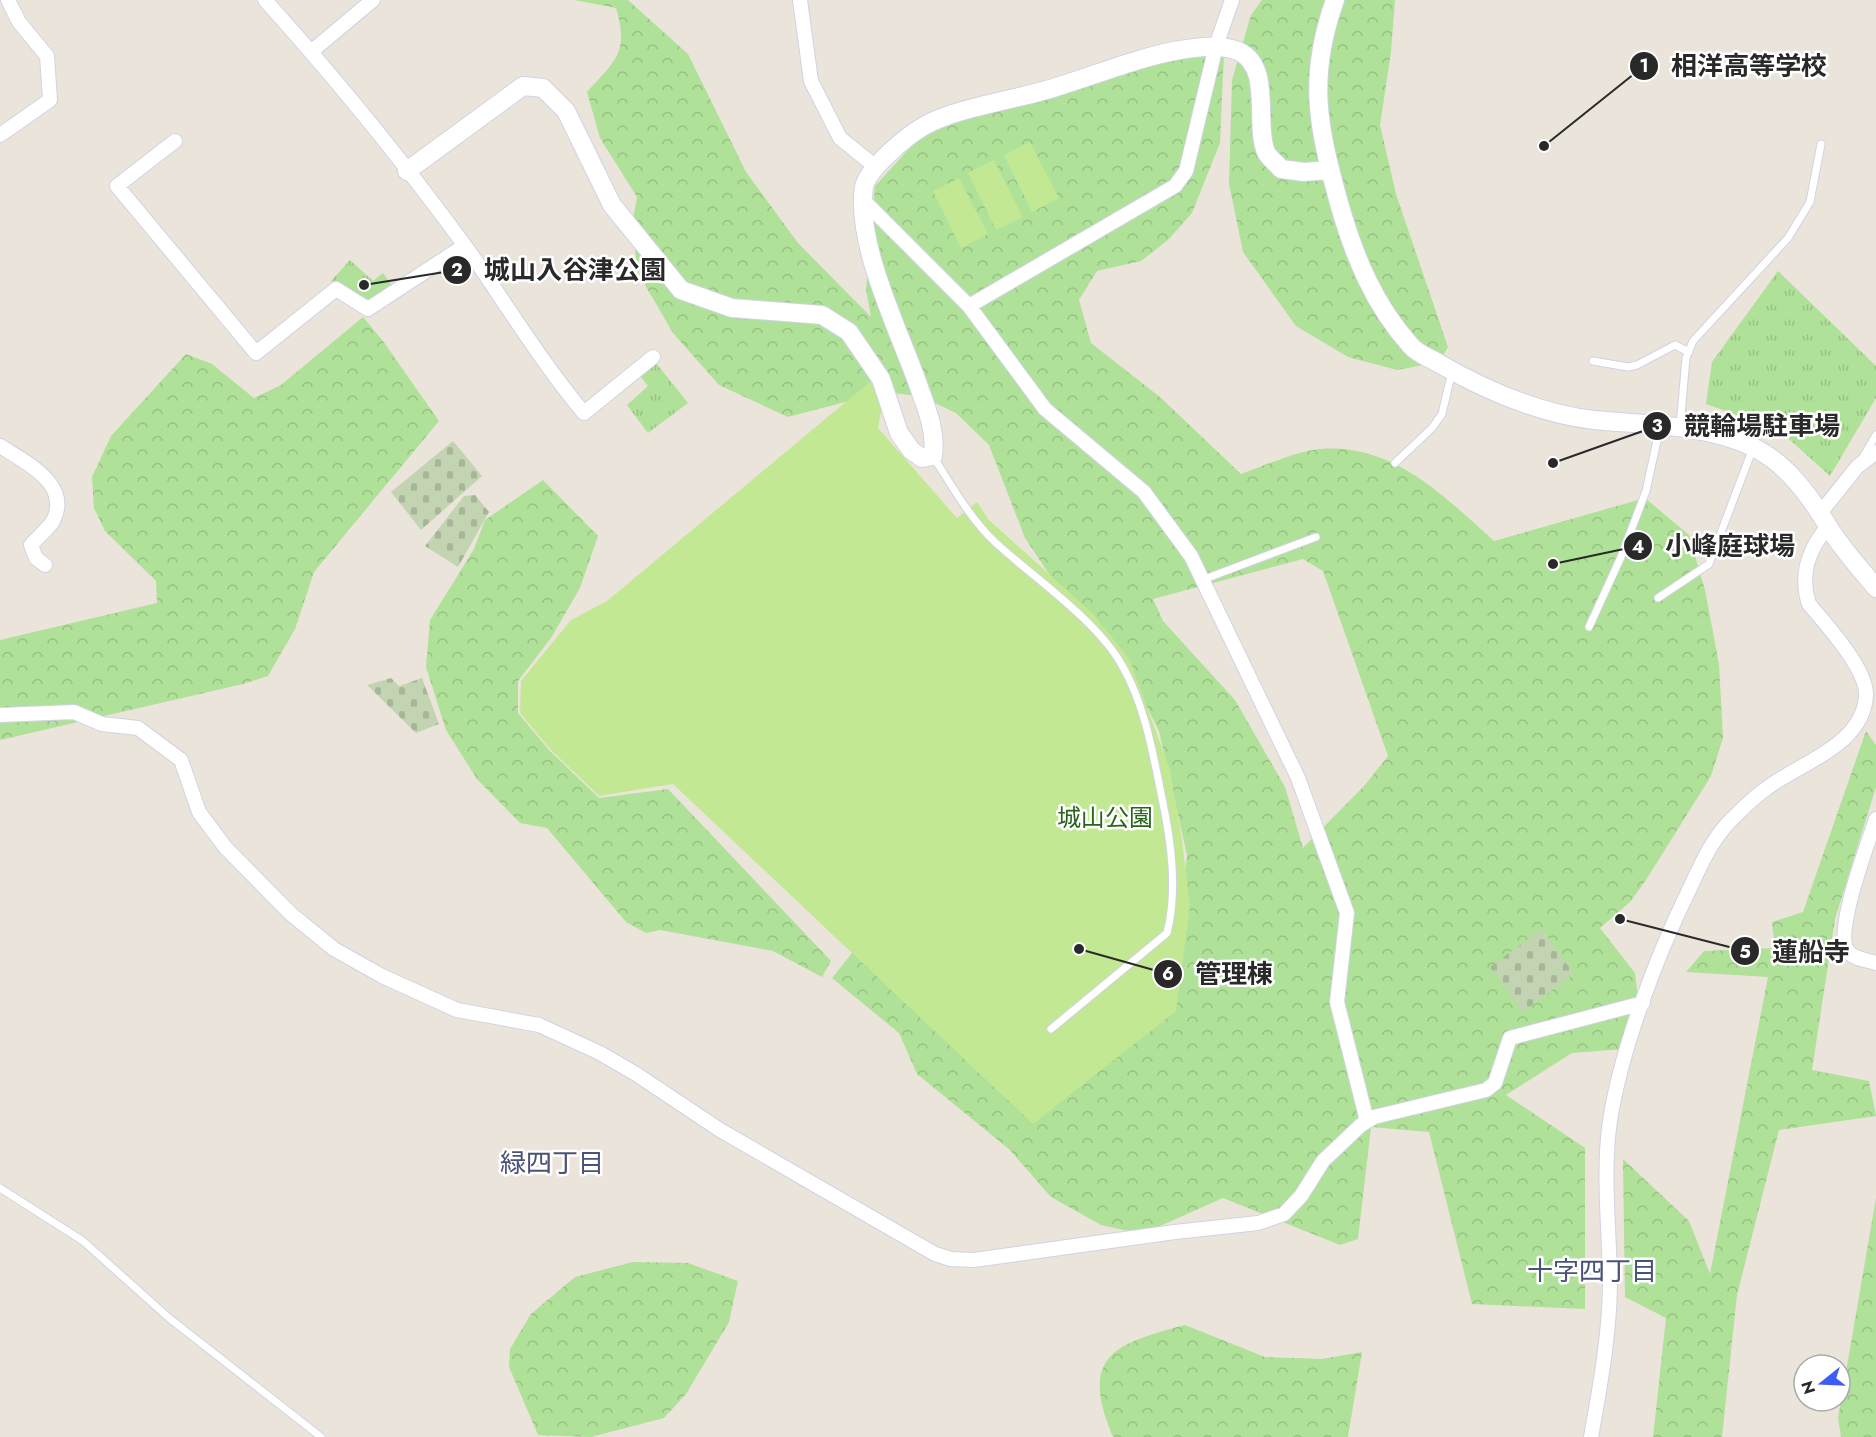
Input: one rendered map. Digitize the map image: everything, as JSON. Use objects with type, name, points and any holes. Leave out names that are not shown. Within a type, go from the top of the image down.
[{"type":"street","points":[[0,135],[50,100],[47,56],[19,22],[8,0]]},
{"type":"street","points":[[265,0],[312,51],[407,171],[464,246],[561,386],[584,413],[652,357]]},
{"type":"street","points":[[312,51],[373,0]]},
{"type":"street","points":[[800,0],[811,81],[840,138],[877,168]]},
{"type":"street","points":[[969,306],[1175,186],[1186,171],[1216,46],[1232,0]]},
{"type":"street","points":[[1335,0],[1323,44],[1317,86],[1319,126],[1348,233],[1376,300],[1413,349],[1452,371],[1508,397],[1545,410],[1587,419],[1680,428],[1739,441],[1753,448],[1772,458],[1794,478],[1876,588]]},
{"type":"street","points":[[407,171],[523,86],[543,88],[566,111],[612,205],[681,290],[732,308],[822,315],[849,332],[880,379],[899,433],[911,450],[922,458],[933,456],[935,441],[929,415],[876,268],[863,224],[864,184],[890,152],[924,126],[980,107],[1178,50],[1216,46],[1240,52],[1254,66],[1261,90],[1266,152],[1281,169],[1304,172],[1330,170]]},
{"type":"street","points":[[175,141],[117,186],[256,353],[336,289],[368,309],[464,246]]},
{"type":"street","points":[[864,201],[969,306],[1046,409],[1144,492],[1191,556],[1298,778],[1347,913],[1337,1002],[1367,1121]]},
{"type":"street","points":[[0,446],[38,470],[52,485],[57,500],[52,522],[31,546],[36,558],[45,565]]},
{"type":"street","points":[[1591,1437],[1603,1379],[1610,1288],[1608,1154],[1610,1121],[1642,1003],[1670,930],[1708,849],[1730,820],[1766,788],[1842,741],[1860,718],[1867,694],[1862,677],[1809,604],[1804,590],[1809,556],[1824,519],[1857,467],[1876,452]]},
{"type":"street","points":[[0,715],[74,712],[102,724],[138,728],[181,760],[199,812],[225,847],[291,914],[334,949],[381,976],[458,1010],[539,1025],[600,1053],[729,1136],[935,1254],[951,1260],[974,1260],[1258,1223],[1284,1214],[1301,1196],[1323,1161],[1367,1121],[1384,1113],[1486,1090],[1495,1083],[1509,1038],[1642,1003]]},
{"type":"street","points":[[1876,819],[1846,915],[1845,936],[1846,948],[1852,955],[1876,963]]},
{"type":"lane","points":[[1680,428],[1686,358],[1693,341],[1788,238],[1810,202],[1821,144]]},
{"type":"lane","points":[[1593,361],[1628,367],[1675,345],[1689,352]]},
{"type":"lane","points":[[1395,463],[1432,428],[1442,414],[1452,371]]},
{"type":"lane","points":[[1589,627],[1621,556],[1646,491],[1660,427]]},
{"type":"lane","points":[[1857,467],[1876,435]]},
{"type":"lane","points":[[1658,598],[1709,564],[1753,448]]},
{"type":"lane","points":[[933,456],[955,490],[993,540],[1086,622],[1122,665],[1142,712],[1155,764],[1170,838],[1172,912],[1167,933],[1051,1029]]},
{"type":"lane","points":[[1203,580],[1316,537]]},
{"type":"lane","points":[[0,1188],[83,1241],[169,1318],[321,1437]]},
{"type":"green space","points":[[574,0],[628,0],[688,54],[746,172],[798,243],[871,317],[866,289],[875,186],[919,138],[956,120],[1155,64],[1191,55],[1224,53],[1220,143],[1192,213],[1168,240],[1141,261],[1097,271],[1079,300],[1091,343],[1160,397],[1241,474],[1311,450],[1346,449],[1371,455],[1416,476],[1494,541],[1645,498],[1689,535],[1705,590],[1719,664],[1723,738],[1711,776],[1646,880],[1630,902],[1600,928],[1635,973],[1640,1016],[1624,1049],[1572,1053],[1506,1095],[1585,1148],[1585,1309],[1472,1304],[1429,1132],[1371,1127],[1358,1239],[1340,1245],[1223,1198],[1142,1234],[1101,1225],[1051,1197],[1010,1150],[917,1074],[899,1033],[832,978],[856,948],[1179,925],[1187,855],[1159,731],[1125,663],[1057,586],[1025,538],[989,445],[956,413],[920,396],[883,392],[788,417],[719,385],[673,333],[638,273],[632,225],[637,197],[600,138],[587,92],[606,72],[617,55],[621,36],[616,8]],"holes":[[[1303,559],[1323,571],[1388,756],[1364,786],[1303,848],[1285,787],[1235,700],[1163,621],[1153,599]]]},
{"type":"green space","points":[[1262,0],[1395,0],[1391,52],[1380,125],[1396,194],[1448,347],[1439,362],[1397,370],[1348,357],[1296,326],[1243,252],[1229,184],[1232,80],[1251,15]]},
{"type":"green space","points":[[1030,142],[1059,198],[1032,212],[1004,155]]},
{"type":"green space","points":[[994,160],[1023,217],[996,230],[968,173]]},
{"type":"green space","points":[[959,178],[988,234],[961,248],[933,191]]},
{"type":"green space","points":[[350,260],[373,281],[383,273],[394,288],[369,305],[331,281]]},
{"type":"green space","points":[[1778,271],[1876,366],[1876,398],[1830,476],[1779,430],[1706,404],[1712,362]]},
{"type":"green space","points":[[363,317],[383,341],[439,421],[314,572],[295,629],[268,676],[243,684],[0,740],[0,640],[157,603],[156,581],[105,531],[94,508],[92,477],[111,436],[186,354],[212,364],[254,398],[281,385]]},
{"type":"green space","points":[[656,363],[688,403],[648,433],[627,405],[648,386],[640,376]]},
{"type":"green space","name":"城山公園","points":[[872,380],[882,407],[878,428],[957,518],[977,502],[988,519],[1094,615],[1130,660],[1170,770],[1190,906],[1176,1011],[1033,1124],[673,784],[599,796],[550,749],[520,713],[521,681],[571,620],[607,601]]},
{"type":"green space","points":[[453,441],[482,476],[421,530],[391,492]]},
{"type":"green space","points":[[543,480],[598,536],[580,588],[551,638],[518,681],[518,713],[549,750],[599,798],[668,789],[831,961],[822,977],[773,951],[660,930],[646,933],[626,922],[547,828],[520,823],[477,779],[446,730],[426,667],[430,620],[474,549],[485,520]]},
{"type":"green space","points":[[475,495],[489,512],[458,567],[425,546],[464,496]]},
{"type":"green space","points":[[391,678],[399,686],[422,678],[439,724],[416,733],[367,685]]},
{"type":"green space","points":[[1866,731],[1876,745],[1876,787],[1835,919],[1812,1070],[1869,1081],[1876,1116],[1779,1130],[1737,1295],[1722,1437],[1653,1437],[1666,1318],[1625,1297],[1623,1159],[1689,1221],[1710,1274],[1768,977],[1686,972],[1704,951],[1775,948],[1772,922],[1803,912]]},
{"type":"green space","points":[[1542,929],[1574,974],[1523,1012],[1490,967]]},
{"type":"green space","points":[[1876,1198],[1876,1437],[1841,1437],[1839,1413],[1852,1413],[1852,1353],[1849,1353]]},
{"type":"green space","points":[[633,1262],[688,1263],[738,1281],[729,1322],[686,1394],[664,1418],[591,1437],[538,1435],[509,1367],[510,1349],[531,1314],[575,1277]]},
{"type":"green space","points":[[1185,1325],[1265,1357],[1322,1359],[1362,1352],[1348,1437],[1113,1437],[1103,1410],[1100,1388],[1102,1371],[1109,1358],[1122,1347],[1139,1339]]},
{"type":"place","name":"相洋高等学校","points":[[1544,146]]},
{"type":"place","name":"城山入谷津公園","points":[[364,285]]},
{"type":"place","name":"競輪場駐車場","points":[[1553,463]]},
{"type":"place","name":"小峰庭球場","points":[[1553,564]]},
{"type":"place","name":"蓮船寺","points":[[1620,919]]},
{"type":"place","name":"管理棟","points":[[1079,949]]},
{"type":"district","name":"緑四丁目","points":[[552,1163]]},
{"type":"district","name":"十字四丁目","points":[[1592,1271]]}]
